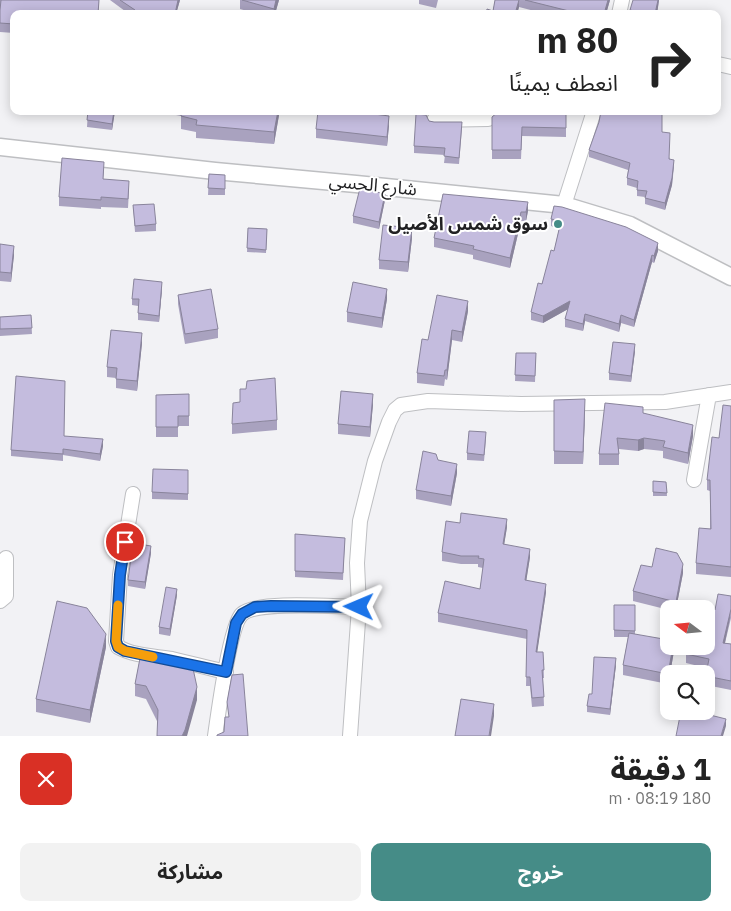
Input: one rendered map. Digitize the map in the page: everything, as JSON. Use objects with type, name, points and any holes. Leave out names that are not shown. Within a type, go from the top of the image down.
[{"type":"street","points":[[434,120],[488,119],[492,115]]},
{"type":"street","points":[[564,205],[593,115]]},
{"type":"street","name":"شارع الحسي","points":[[0,147],[215,171],[564,205],[630,225],[731,277]]},
{"type":"street","points":[[350,736],[359,607],[357,563],[360,521],[375,461],[395,410],[402,404],[428,401],[521,404],[665,402],[731,392]]},
{"type":"street","points":[[694,480],[710,395]]},
{"type":"street","points":[[133,494],[120,575],[116,641],[118,647],[134,653],[171,659],[226,672]]},
{"type":"street","points":[[0,600],[6,596],[6,558]]},
{"type":"street","points":[[215,736],[236,623],[242,614],[255,607],[271,606],[359,607]]},
{"type":"building","points":[[1,0],[99,0],[98,10],[10,10],[10,24],[0,23]]},
{"type":"building","points":[[120,0],[178,0],[176,10],[135,10]]},
{"type":"building","points":[[242,0],[276,0],[274,9]]},
{"type":"building","points":[[495,0],[519,0],[516,10],[493,10]]},
{"type":"building","points":[[525,0],[608,0],[605,10],[565,10]]},
{"type":"building","points":[[633,0],[658,0],[656,10],[630,10]]},
{"type":"building","points":[[88,115],[113,115],[112,124],[87,120]]},
{"type":"building","points":[[277,115],[274,132],[196,125],[197,120],[181,116]]},
{"type":"building","points":[[318,115],[389,116],[387,137],[316,129]]},
{"type":"building","points":[[416,115],[426,115],[429,121],[434,122],[462,122],[459,158],[444,156],[445,148],[414,146]]},
{"type":"building","points":[[494,115],[566,115],[566,128],[522,127],[521,150],[492,150],[492,117]]},
{"type":"building","points":[[600,115],[662,115],[662,132],[670,133],[669,159],[674,160],[672,178],[665,203],[645,198],[647,191],[637,190],[638,181],[627,178],[630,163],[589,150]]},
{"type":"building","points":[[62,158],[104,162],[103,179],[129,181],[128,199],[101,197],[101,200],[59,197]]},
{"type":"building","points":[[209,174],[225,175],[225,189],[208,188]]},
{"type":"building","points":[[360,188],[385,194],[379,222],[353,216]]},
{"type":"building","points":[[443,194],[528,202],[526,212],[521,212],[510,258],[473,249],[474,246],[434,238]]},
{"type":"building","points":[[154,204],[156,224],[135,226],[133,205]]},
{"type":"building","points":[[554,206],[626,227],[658,243],[654,256],[652,255],[634,320],[621,315],[619,324],[585,314],[583,324],[565,319],[570,301],[543,316],[531,312],[538,283],[542,284],[551,250],[554,251],[561,221],[551,219]]},
{"type":"building","points":[[383,225],[412,228],[408,262],[379,260]]},
{"type":"building","points":[[248,228],[267,229],[266,250],[247,248]]},
{"type":"building","points":[[0,244],[14,246],[11,273],[0,272]]},
{"type":"building","points":[[134,279],[162,282],[159,316],[138,313],[139,299],[132,299]]},
{"type":"building","points":[[353,282],[387,289],[382,318],[347,312]]},
{"type":"building","points":[[211,289],[218,329],[185,334],[178,295]]},
{"type":"building","points":[[437,295],[468,301],[462,332],[452,330],[447,370],[445,370],[444,376],[417,373],[422,339],[428,340]]},
{"type":"building","points":[[31,315],[32,328],[0,329],[0,317]]},
{"type":"building","points":[[111,330],[142,333],[137,381],[116,379],[117,368],[107,367]]},
{"type":"building","points":[[613,342],[635,344],[631,376],[609,373]]},
{"type":"building","points":[[516,353],[536,353],[535,376],[515,375]]},
{"type":"building","points":[[16,376],[65,381],[64,436],[103,439],[100,454],[63,449],[63,454],[11,450]]},
{"type":"building","points":[[275,378],[277,420],[232,424],[233,403],[240,402],[240,389],[246,389],[247,381]]},
{"type":"building","points":[[341,391],[373,394],[370,427],[338,424]]},
{"type":"building","points":[[189,394],[189,416],[178,416],[178,427],[156,427],[156,395]]},
{"type":"building","points":[[585,399],[583,452],[554,451],[554,400]]},
{"type":"building","points":[[605,403],[643,407],[643,413],[693,425],[688,453],[663,447],[665,441],[644,438],[638,440],[617,438],[619,454],[599,454]]},
{"type":"building","points":[[723,405],[731,406],[731,567],[696,563],[699,528],[711,529],[710,480],[707,480],[712,437],[719,438]]},
{"type":"building","points":[[469,431],[486,432],[484,455],[467,453]]},
{"type":"building","points":[[423,451],[436,454],[438,460],[457,464],[451,496],[416,490]]},
{"type":"building","points":[[153,469],[188,470],[188,494],[152,492]]},
{"type":"building","points":[[653,481],[666,482],[667,493],[653,492]]},
{"type":"building","points":[[461,513],[507,519],[503,544],[530,549],[525,580],[546,584],[536,652],[543,652],[544,697],[532,698],[530,677],[526,677],[527,630],[438,613],[445,581],[480,589],[484,559],[478,558],[479,556],[461,556],[442,552],[446,521],[460,523]]},
{"type":"building","points":[[295,534],[345,538],[343,573],[295,571]]},
{"type":"building","points":[[133,543],[151,546],[145,582],[128,580]]},
{"type":"building","points":[[656,548],[677,553],[683,564],[676,600],[668,600],[633,591],[641,565],[652,567]]},
{"type":"building","points":[[166,587],[177,589],[170,629],[159,627]]},
{"type":"building","points":[[718,594],[731,596],[731,609],[723,643],[731,644],[731,681],[715,678],[715,665],[708,665],[709,659],[691,655],[715,655],[715,610]]},
{"type":"building","points":[[57,601],[87,608],[106,634],[90,710],[36,699]]},
{"type":"building","points":[[614,605],[635,605],[635,631],[614,630]]},
{"type":"building","points":[[629,633],[660,638],[660,655],[671,655],[670,665],[660,665],[660,672],[623,665]]},
{"type":"building","points":[[141,653],[192,664],[197,687],[182,736],[157,736],[158,710],[146,686],[135,684]]},
{"type":"building","points":[[594,657],[616,658],[610,709],[587,706],[589,694],[592,694]]},
{"type":"building","points":[[243,674],[248,736],[217,736],[224,732],[225,717],[229,717],[227,702],[232,675]]},
{"type":"building","points":[[461,699],[494,704],[489,736],[455,736]]},
{"type":"building","points":[[715,716],[726,719],[721,736],[676,736],[679,720],[715,720]]},
{"type":"slow traffic","points":[[118,605],[116,641],[118,647],[125,651],[153,657]]},
{"type":"place","name":"سوق شمس الأصيل","points":[[558,224]]},
{"type":"route","points":[[125,542],[120,575],[116,641],[118,647],[125,651],[171,659],[226,672],[236,623],[242,614],[255,607],[359,607]]}]
